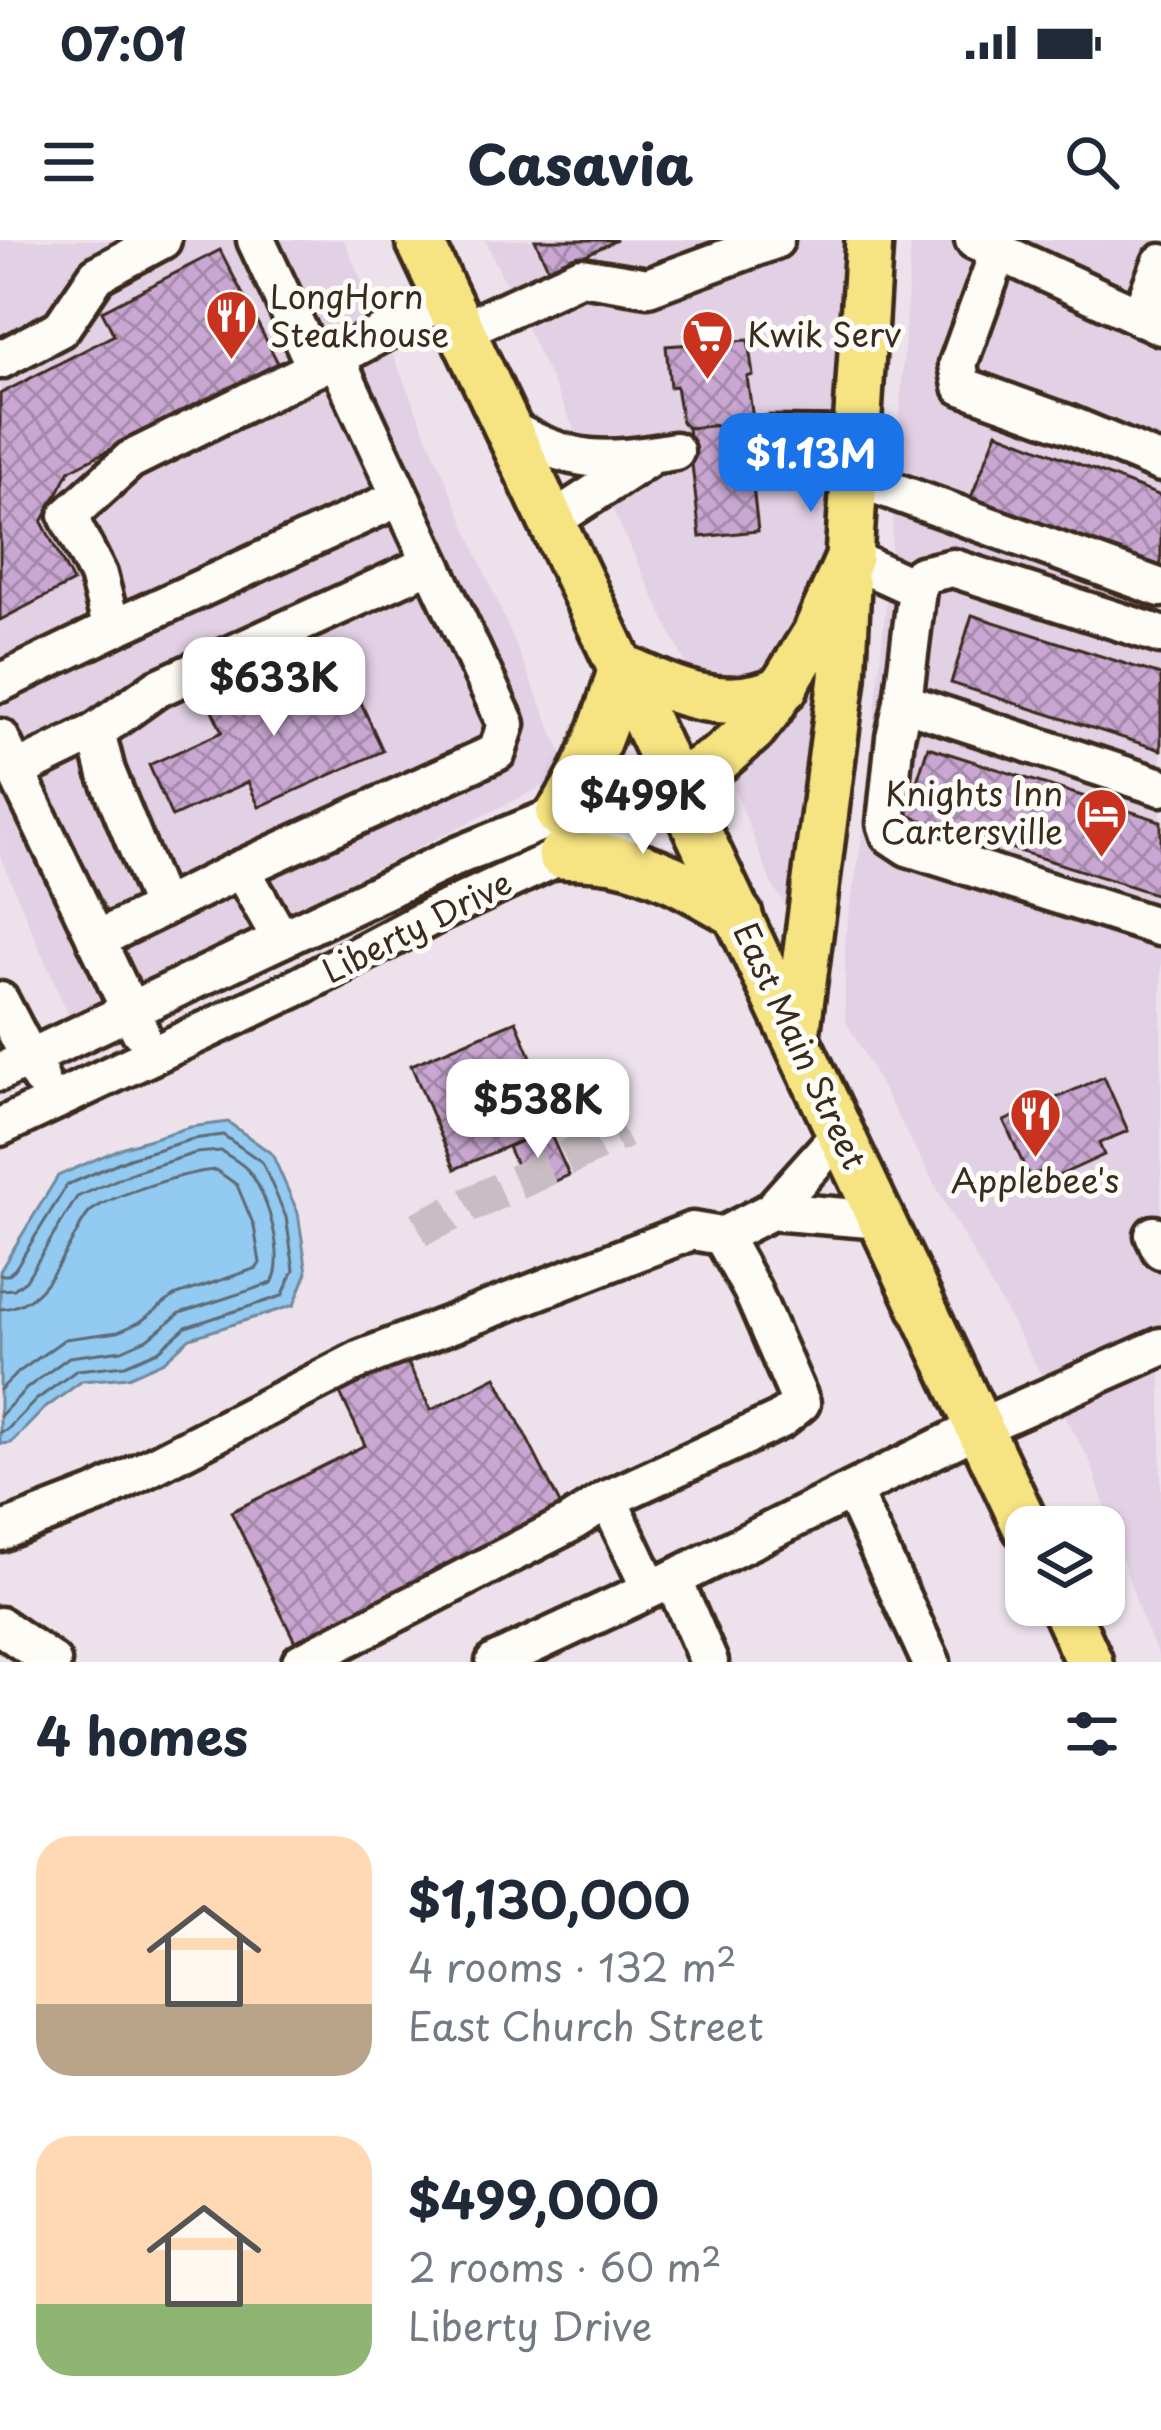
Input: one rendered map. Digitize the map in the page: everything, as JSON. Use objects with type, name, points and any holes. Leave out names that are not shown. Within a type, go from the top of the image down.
[{"type":"main road","name":"East Main Street","points":[[419,240],[1016,1506]]},
{"type":"main road","points":[[796,1036],[842,678],[869,240]]},
{"type":"main road","points":[[677,783],[737,744],[761,719],[815,635],[849,558]]},
{"type":"main road","points":[[739,915],[672,878],[560,835],[601,736],[622,667],[684,692],[725,701],[754,700],[785,686]]},
{"type":"main road","points":[[1073,1626],[1090,1662]]},
{"type":"street","points":[[0,360],[61,328],[97,275],[162,240]]},
{"type":"street","points":[[95,940],[497,752],[506,724],[400,498],[256,240]]},
{"type":"street","points":[[112,629],[98,575],[68,516],[130,460],[326,363],[454,315],[580,276],[648,286],[775,240]]},
{"type":"street","points":[[1161,262],[1150,321],[986,246],[958,364],[962,386],[1161,463]]},
{"type":"street","points":[[508,428],[567,454],[616,461],[664,453],[552,520]]},
{"type":"street","points":[[770,436],[856,457],[1161,588]]},
{"type":"street","points":[[0,683],[400,498]]},
{"type":"street","points":[[849,558],[917,589]]},
{"type":"street","points":[[152,1056],[8,755],[96,732],[156,689],[430,564]]},
{"type":"street","points":[[1159,927],[908,847],[890,835],[886,823],[921,574],[953,568],[1161,635]]},
{"type":"street","points":[[903,702],[1161,787]]},
{"type":"street","points":[[96,732],[106,771],[162,908]]},
{"type":"street","name":"Liberty Drive","points":[[0,1127],[302,986],[436,914],[560,835],[620,790],[677,783]]},
{"type":"street","name":"Liberty Drive","points":[[15,1065],[457,856],[560,835]]},
{"type":"street","points":[[241,869],[281,939]]},
{"type":"street","points":[[0,1000],[15,1065],[52,1103]]},
{"type":"street","points":[[0,1532],[96,1495],[361,1359],[692,1231],[722,1236],[771,1211],[841,1133]]},
{"type":"street","points":[[771,1211],[882,1220]]},
{"type":"street","points":[[301,1662],[530,1545],[608,1499],[780,1420],[801,1402],[752,1290],[722,1236]]},
{"type":"street","points":[[495,1662],[980,1427],[1161,1347]]},
{"type":"street","points":[[852,1492],[931,1662]]},
{"type":"street","points":[[608,1499],[709,1662]]},
{"type":"street","points":[[0,1626],[52,1662]]},
{"type":"shaded area","points":[[0,240],[344,240],[570,773],[70,1019],[0,856]]},
{"type":"shaded area","points":[[485,240],[849,240],[849,558],[797,923],[771,883],[688,669]]},
{"type":"shaded area","points":[[911,240],[1161,240],[1161,1662],[1125,1567],[1125,1506],[1105,1506],[1090,1461],[845,1019],[845,936],[863,832],[891,552]]},
{"type":"water","points":[[228,1122],[272,1154],[298,1213],[307,1272],[294,1305],[190,1338],[164,1361],[128,1377],[82,1381],[44,1409],[11,1443],[0,1444],[0,1271],[58,1176],[124,1147],[190,1127]]},
{"type":"building","points":[[535,240],[617,240],[550,272]]},
{"type":"building","points":[[220,250],[278,363],[70,470],[42,522],[73,582],[0,620],[0,394],[114,335],[102,311]]},
{"type":"building","name":"Kwik Serv","points":[[748,340],[753,419],[688,428],[682,423],[676,386],[670,387],[666,346]]},
{"type":"building","points":[[746,423],[758,531],[700,537],[688,428]]},
{"type":"building","points":[[997,432],[1161,496],[1161,575],[970,500]]},
{"type":"building","name":"Knights Inn Cartersville","points":[[972,615],[1161,675],[1161,750],[951,683]]},
{"type":"building","points":[[337,650],[383,751],[259,807],[248,782],[172,817],[149,765],[222,732],[211,708]]},
{"type":"building","name":"Knights Inn Cartersville","points":[[928,747],[1161,821],[1161,896],[906,815]]},
{"type":"building","points":[[516,1021],[559,1124],[455,1169],[411,1065]]},
{"type":"building","points":[[1104,1077],[1128,1131],[1099,1143],[1104,1155],[1047,1181],[1043,1171],[1029,1177],[1004,1121]]},
{"type":"building","points":[[548,1129],[569,1175],[529,1193],[508,1147]]},
{"type":"building","points":[[405,1357],[431,1410],[496,1377],[564,1512],[297,1646],[231,1512],[365,1445],[339,1391]]},
{"type":"tunnel","points":[[419,1229],[624,1131]]},
{"type":"place","name":"LongHorn Steakhouse","points":[[231,362]]},
{"type":"place","name":"Kwik Serv","points":[[708,381]]},
{"type":"place","name":"Knights Inn Cartersville","points":[[1102,859]]},
{"type":"place","name":"Applebee's","points":[[1035,1160]]}]
